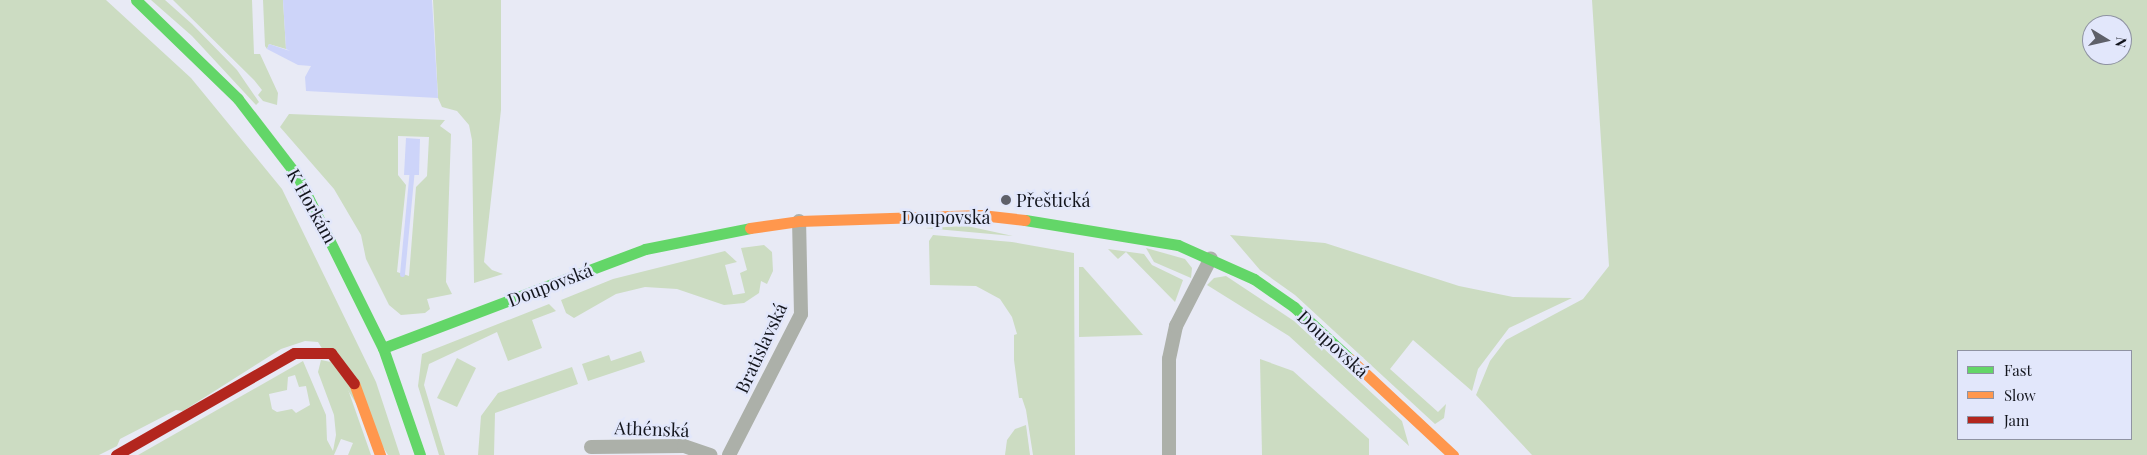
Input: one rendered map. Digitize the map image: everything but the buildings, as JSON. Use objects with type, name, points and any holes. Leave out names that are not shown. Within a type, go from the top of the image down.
[{"type":"street","name":"K Horkám","points":[[136,0],[217,76],[286,158],[316,210],[383,348],[420,455]]},
{"type":"street","name":"Doupovská","points":[[383,348],[645,249],[722,232],[799,221],[981,215],[1130,235],[1178,246],[1211,258],[1254,279],[1294,307],[1439,450],[1453,455]]},
{"type":"street","name":"Bratislavská","points":[[729,455],[801,314],[799,221]]},
{"type":"street","points":[[1169,455],[1169,358],[1176,326],[1211,258]]},
{"type":"street","points":[[116,455],[294,353],[312,350],[331,353],[340,360],[357,388],[380,455]]},
{"type":"street","name":"Athénská","points":[[591,447],[684,446],[710,455]]},
{"type":"green space","points":[[0,0],[106,0],[191,78],[282,189],[376,382],[400,455],[388,455],[318,342],[305,341],[281,349],[183,411],[176,410],[120,439],[117,446],[99,455],[0,455]]},
{"type":"green space","points":[[151,0],[165,0],[192,24],[237,70],[259,102],[256,105],[192,36]]},
{"type":"green space","points":[[173,0],[252,0],[254,54],[260,54],[278,93],[277,105],[263,101],[258,95],[262,90],[254,80]]},
{"type":"green space","points":[[263,0],[283,0],[286,49],[269,44],[267,49],[265,46]]},
{"type":"green space","points":[[433,0],[501,0],[501,110],[484,262],[492,270],[503,274],[474,283],[472,140],[469,125],[457,111],[442,107],[438,98]]},
{"type":"green space","points":[[1592,0],[2147,0],[2147,455],[1532,455],[1476,395],[1490,361],[1506,340],[1583,299],[1609,266]]},
{"type":"green space","points":[[289,114],[445,120],[440,126],[451,134],[446,282],[452,294],[427,299],[430,309],[425,313],[401,315],[389,305],[366,259],[361,235],[334,189],[280,127]],"holes":[[[398,136],[429,137],[427,176],[416,187],[409,276],[397,272],[406,185],[398,175]]]},
{"type":"green space","points":[[967,226],[1013,236],[925,228]]},
{"type":"green space","points":[[933,235],[1012,242],[1074,253],[1075,455],[1033,455],[1026,410],[1022,398],[1019,398],[1014,360],[1014,335],[1017,334],[1012,317],[1000,299],[976,286],[930,285],[929,241]]},
{"type":"green space","points":[[1230,235],[1325,243],[1459,286],[1513,297],[1572,298],[1509,328],[1478,369],[1472,391],[1413,340],[1390,369],[1438,412],[1446,404],[1444,418],[1435,424],[1295,295],[1260,270]]},
{"type":"green space","points":[[764,245],[772,252],[773,271],[767,284],[761,281],[759,293],[744,303],[724,305],[677,289],[645,287],[616,294],[574,318],[566,313],[561,300],[613,279],[725,251],[737,262],[725,265],[733,295],[745,293],[740,273],[747,270],[741,248]]},
{"type":"green space","points":[[1146,248],[1185,259],[1192,268],[1191,278],[1154,262]]},
{"type":"green space","points":[[1108,249],[1144,254],[1152,265],[1183,280],[1175,302],[1126,252],[1118,259]]},
{"type":"green space","points":[[1079,267],[1083,267],[1143,335],[1079,337]]},
{"type":"green space","points":[[1226,276],[1294,321],[1402,421],[1409,446],[1289,336],[1207,285],[1214,278]]},
{"type":"green space","points":[[549,304],[556,311],[532,320],[542,348],[508,361],[497,332],[429,364],[424,385],[445,455],[439,455],[418,386],[422,354]]},
{"type":"green space","points":[[641,351],[645,362],[588,381],[582,364],[609,355],[611,361]]},
{"type":"green space","points":[[457,358],[476,368],[457,407],[437,398]]},
{"type":"green space","points":[[1260,359],[1293,371],[1369,439],[1369,455],[1262,455]]},
{"type":"green space","points":[[321,360],[331,362],[344,378],[371,455],[348,455],[353,443],[341,439],[334,455],[138,455],[303,361],[326,415],[327,440],[333,451],[336,435],[334,415],[318,372]],"holes":[[[295,375],[299,387],[306,386],[310,405],[296,413],[292,409],[277,412],[272,409],[269,394],[287,390],[288,377]]]},
{"type":"green space","points":[[572,367],[578,384],[495,413],[494,455],[478,455],[481,416],[498,393]]},
{"type":"green space","points":[[1026,425],[1030,455],[1005,455],[1007,440],[1015,429]]},
{"type":"water","points":[[283,0],[432,0],[438,98],[306,91],[305,77],[311,66],[298,65],[267,49],[269,44],[290,51],[286,49]]},
{"type":"water","points":[[406,138],[420,139],[419,175],[404,175]]},
{"type":"waterway","points":[[402,274],[412,169]]},
{"type":"traffic: fast","points":[[136,0],[238,99],[298,177],[383,348],[420,455]]},
{"type":"traffic: fast","points":[[1025,220],[1178,245],[1254,279],[1294,307],[1350,359]]},
{"type":"traffic: fast","points":[[383,348],[645,249],[750,228]]},
{"type":"traffic: slow","points":[[750,228],[799,221],[981,215],[1025,220]]},
{"type":"traffic: slow","points":[[1350,359],[1453,455]]},
{"type":"traffic: slow","points":[[354,383],[380,455]]},
{"type":"traffic: jam","points":[[116,455],[294,353],[331,353],[354,383]]},
{"type":"place","name":"Přeštická","points":[[1006,200]]}]
